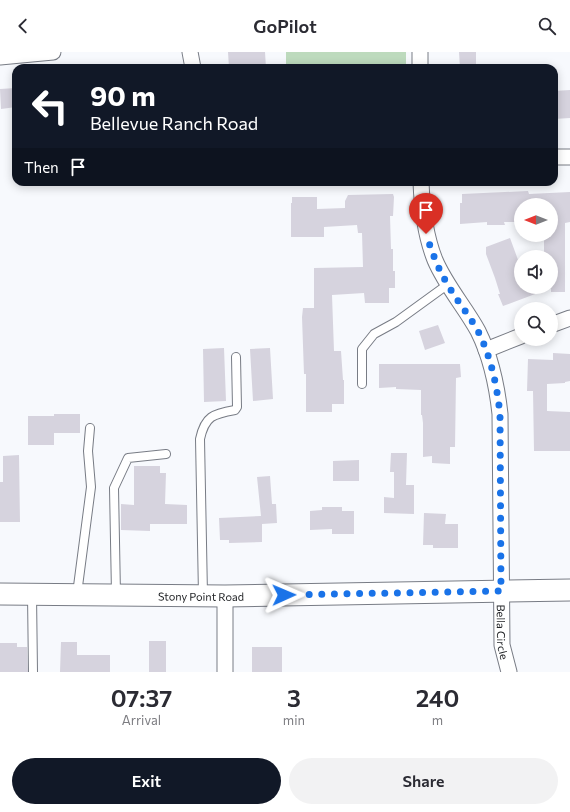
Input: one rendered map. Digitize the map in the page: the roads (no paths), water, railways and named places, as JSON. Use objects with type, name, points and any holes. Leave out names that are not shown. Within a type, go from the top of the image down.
[{"type":"main road","name":"Stony Point Road","points":[[0,594],[225,596],[570,590]]},
{"type":"street","points":[[3,55],[53,52]]},
{"type":"street","points":[[190,52],[192,64]]},
{"type":"street","points":[[420,52],[420,64]]},
{"type":"street","points":[[558,157],[570,157]]},
{"type":"street","name":"Bella Circle","points":[[421,186],[426,234],[447,285],[478,331],[486,350],[498,394],[500,414],[502,646],[509,672]]},
{"type":"street","points":[[558,322],[570,318]]},
{"type":"street","points":[[486,350],[514,339]]},
{"type":"street","points":[[225,596],[225,672]]},
{"type":"lane","points":[[362,384],[362,349],[374,334],[396,322],[447,285]]},
{"type":"lane","points":[[203,596],[200,439],[206,421],[214,415],[235,410],[237,407],[236,357]]},
{"type":"lane","points":[[77,594],[91,487],[88,451],[90,428]]},
{"type":"lane","points":[[116,595],[114,488],[128,458],[166,454]]},
{"type":"lane","points":[[32,594],[33,672]]}]
